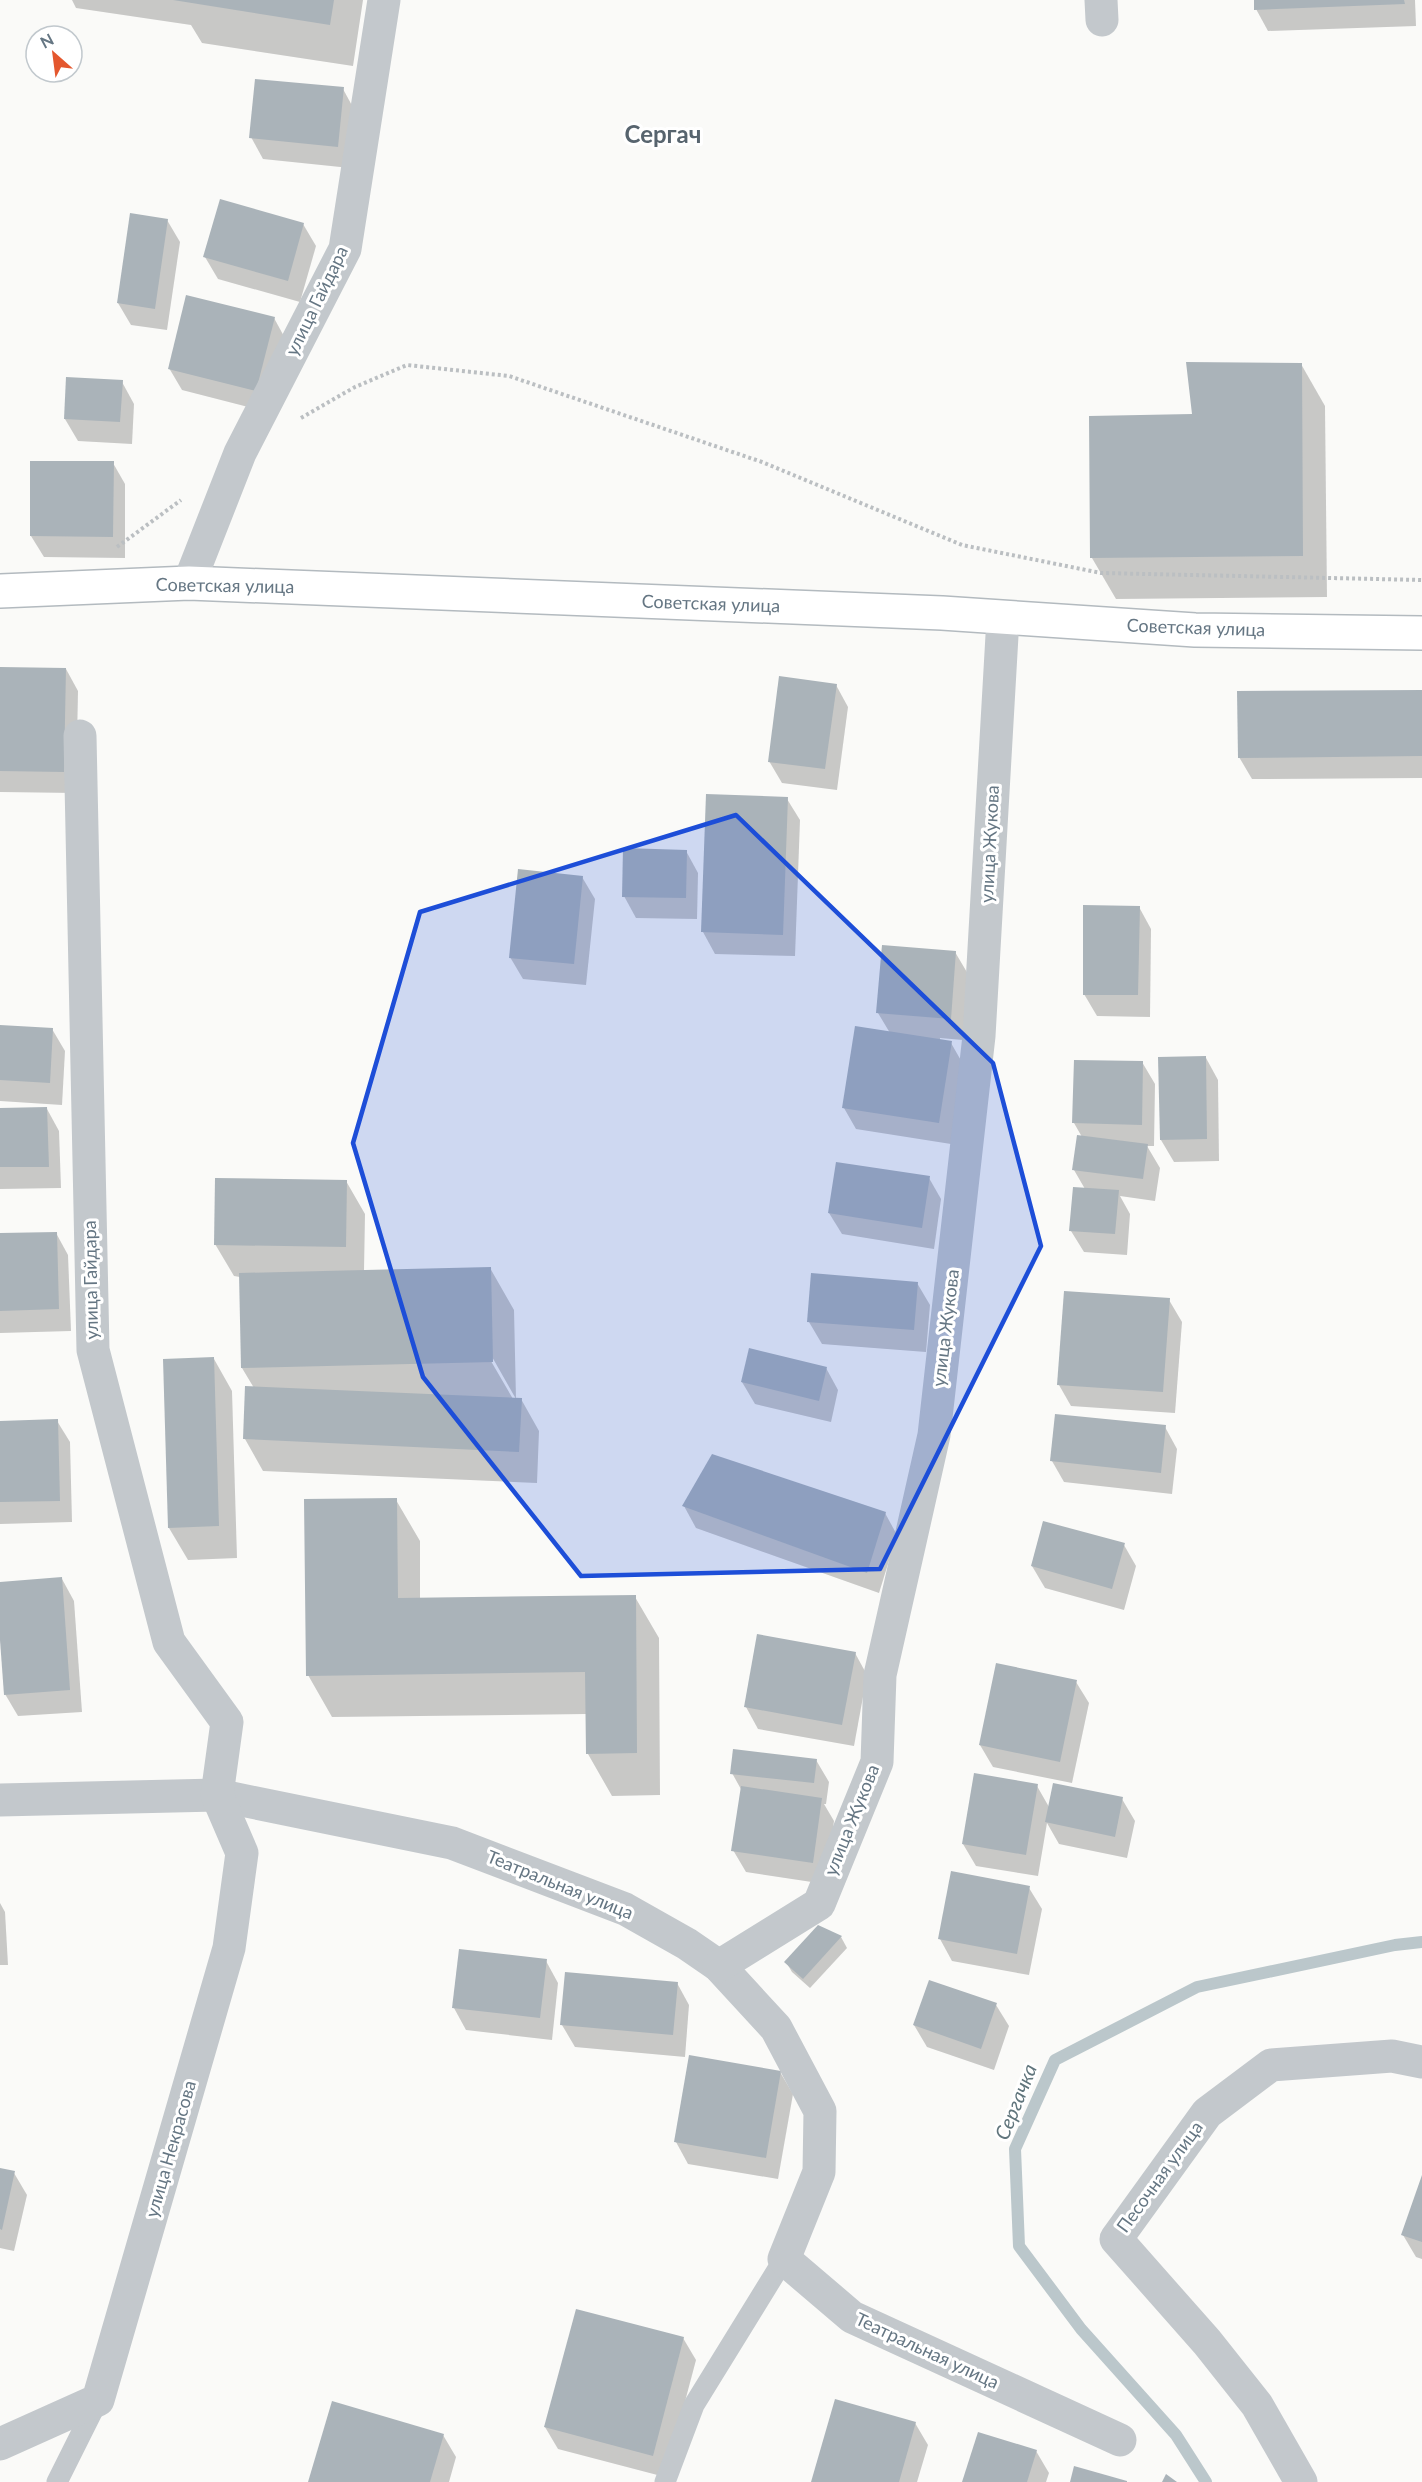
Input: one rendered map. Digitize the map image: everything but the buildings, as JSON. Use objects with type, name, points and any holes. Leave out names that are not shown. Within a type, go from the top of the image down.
[{"type":"main road","name":"Советская улица","points":[[0,591],[189,583],[942,613],[1195,630],[1422,633]]},
{"type":"street","name":"улица Гайдара","points":[[189,583],[240,453],[345,249],[384,0]]},
{"type":"street","name":"улица Жукова","points":[[719,1966],[819,1904],[877,1762],[880,1675],[934,1435],[980,1036],[1003,618]]},
{"type":"street","name":"улица Гайдара","points":[[80,736],[93,1350],[169,1642],[227,1722],[217,1795]]},
{"type":"street","name":"Театральная улица","points":[[0,1800],[217,1795],[452,1843],[625,1909],[687,1944],[719,1966],[776,2028],[820,2111],[819,2172],[784,2259],[852,2317],[1120,2439]]},
{"type":"street","name":"улица Некрасова","points":[[98,2400],[229,1948],[242,1853],[217,1795]]},
{"type":"street","name":"Песочная улица","points":[[1301,2482],[1257,2405],[1207,2342],[1116,2239],[1207,2113],[1271,2065],[1392,2056],[1422,2062]]},
{"type":"street","points":[[0,2444],[98,2400]]},
{"type":"lane","points":[[665,2482],[694,2405],[784,2259]]},
{"type":"lane","points":[[57,2482],[98,2400]]},
{"type":"path","points":[[298,420],[356,387],[407,365],[509,376],[762,462],[962,545],[1101,573],[1422,580]]},
{"type":"path","points":[[109,548],[120,546],[185,496]]},
{"type":"highlighted area","points":[[736,815],[993,1063],[1041,1246],[880,1569],[581,1576],[423,1377],[353,1143],[420,912]]},
{"type":"waterway","name":"Сергачка","points":[[1206,2482],[1176,2435],[1081,2329],[1019,2246],[1015,2149],[1055,2060],[1197,1987],[1395,1945],[1422,1942]]},
{"type":"district","name":"Сергач","points":[[663,135]]}]
